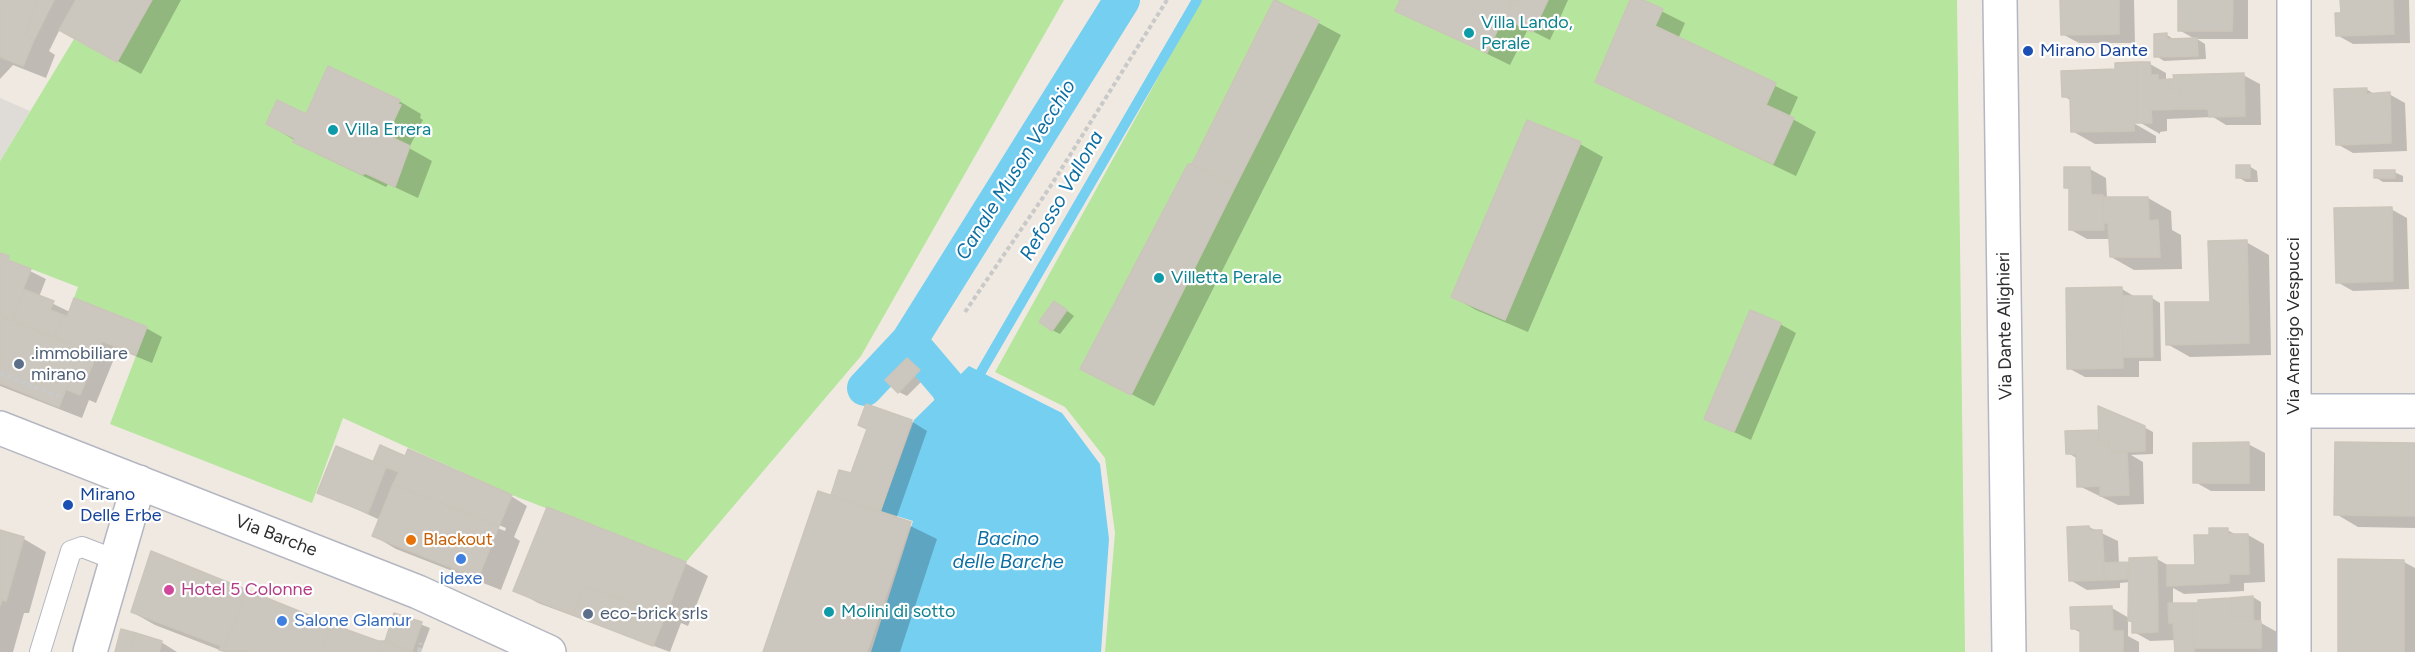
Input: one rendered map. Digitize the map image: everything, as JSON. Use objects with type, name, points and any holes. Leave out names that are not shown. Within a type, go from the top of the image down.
[{"type":"street","name":"Via Dante Alighieri","points":[[2000,0],[2008,652]]},
{"type":"street","name":"Via Amerigo Vespucci","points":[[2294,0],[2294,652]]},
{"type":"street","points":[[2294,411],[2415,411]]},
{"type":"street","name":"Via Barche","points":[[0,428],[418,592],[549,652]]},
{"type":"street","points":[[90,652],[139,482]]},
{"type":"lane","points":[[40,652],[71,551],[82,546],[116,560]]},
{"type":"path","points":[[965,312],[1050,188],[1167,0]]},
{"type":"path","points":[[0,373],[63,398]]},
{"type":"path","points":[[419,652],[421,643]]},
{"type":"green space","points":[[152,0],[1064,0],[861,356],[686,562],[512,495],[343,418],[312,503],[110,424],[147,327],[74,298],[78,287],[8,260],[9,256],[0,253],[0,161],[74,39],[117,62]]},
{"type":"green space","points":[[1201,0],[1957,0],[1965,652],[1105,652],[1115,533],[1105,458],[1065,407],[995,372]]},
{"type":"shaded area","points":[[0,98],[30,111],[0,161]]},
{"type":"water","name":"Bacino delle Barche","points":[[969,366],[1062,413],[1100,464],[1109,539],[1101,652],[871,652],[913,521],[881,511],[914,420]]},
{"type":"building","points":[[0,0],[38,0],[24,36],[34,40],[23,66],[0,57]]},
{"type":"building","points":[[38,0],[54,0],[34,40],[24,36]]},
{"type":"building","points":[[76,0],[152,0],[117,62],[59,30]]},
{"type":"building","points":[[1274,0],[1319,21],[1235,187],[1192,164]]},
{"type":"building","name":"Villa Lando, Perale","points":[[1400,0],[1514,0],[1487,53],[1395,11]]},
{"type":"building","points":[[1514,0],[1548,0],[1533,32],[1506,19]]},
{"type":"building","points":[[1630,0],[1643,0],[1663,9],[1655,26],[1776,83],[1766,105],[1794,118],[1773,164],[1595,82]]},
{"type":"building","points":[[2060,0],[2119,0],[2119,34],[2061,35]]},
{"type":"building","points":[[2178,0],[2233,0],[2232,31],[2178,31]]},
{"type":"building","points":[[2340,0],[2393,0],[2394,34],[2336,36],[2335,13],[2341,13]]},
{"type":"building","points":[[2167,33],[2167,39],[2197,38],[2198,56],[2154,57],[2154,34]]},
{"type":"building","points":[[2137,62],[2137,123],[2134,123],[2134,131],[2071,132],[2070,97],[2062,97],[2061,71],[2115,69],[2115,63]]},
{"type":"building","points":[[2137,62],[2150,62],[2151,75],[2158,75],[2158,80],[2170,79],[2170,89],[2180,91],[2180,109],[2151,110],[2152,123],[2137,123]]},
{"type":"building","name":"Villa Errera","points":[[328,66],[400,100],[398,104],[401,105],[387,135],[410,146],[395,187],[365,173],[363,175],[293,142],[294,138],[266,124],[277,100],[306,114]]},
{"type":"building","points":[[2244,73],[2245,116],[2209,117],[2208,109],[2180,109],[2180,91],[2170,89],[2170,79],[2174,79],[2173,75]]},
{"type":"building","points":[[2367,88],[2366,94],[2390,92],[2391,143],[2336,145],[2334,89]]},
{"type":"building","points":[[1527,120],[1581,142],[1505,320],[1451,297]]},
{"type":"building","name":"Villetta Perale","points":[[1188,164],[1235,187],[1131,395],[1080,369]]},
{"type":"building","points":[[2236,165],[2250,165],[2250,178],[2236,178]]},
{"type":"building","points":[[2064,167],[2090,167],[2091,195],[2103,195],[2104,230],[2069,230],[2069,188],[2064,188]]},
{"type":"building","points":[[2374,170],[2395,170],[2395,178],[2374,178]]},
{"type":"building","points":[[2103,197],[2148,197],[2149,221],[2158,220],[2160,257],[2110,257],[2108,223],[2103,223]]},
{"type":"building","points":[[2392,207],[2393,281],[2336,283],[2334,208]]},
{"type":"building","points":[[2247,240],[2249,343],[2166,345],[2165,302],[2210,302],[2208,241]]},
{"type":"building","points":[[0,253],[9,256],[8,260],[31,269],[12,321],[0,316]]},
{"type":"building","points":[[2122,287],[2123,368],[2067,369],[2066,288]]},
{"type":"building","points":[[25,290],[54,301],[50,310],[63,315],[54,337],[12,321]]},
{"type":"building","points":[[2122,296],[2152,296],[2153,357],[2123,357]]},
{"type":"building","points":[[74,298],[147,327],[136,355],[102,341],[80,395],[66,389],[81,348],[54,337],[63,315],[67,317]]},
{"type":"building","points":[[1054,301],[1067,310],[1052,331],[1039,322]]},
{"type":"building","points":[[1750,310],[1781,323],[1734,432],[1704,419]]},
{"type":"building","points":[[0,316],[81,348],[59,407],[0,383]]},
{"type":"building","points":[[907,358],[920,370],[898,393],[885,380]]},
{"type":"building","points":[[866,404],[912,420],[880,512],[831,495],[839,470],[851,473],[867,429],[858,425]]},
{"type":"building","points":[[2098,406],[2145,426],[2145,451],[2109,452],[2109,440],[2099,441]]},
{"type":"building","points":[[2098,430],[2099,441],[2109,440],[2109,452],[2127,451],[2129,495],[2100,496],[2100,486],[2077,487],[2076,454],[2066,454],[2065,431]]},
{"type":"building","points":[[2249,442],[2249,483],[2193,483],[2193,443]]},
{"type":"building","points":[[2335,442],[2415,443],[2415,516],[2334,515]]},
{"type":"building","points":[[380,445],[405,456],[408,449],[512,495],[499,526],[393,484],[399,472],[373,462]]},
{"type":"building","points":[[336,446],[386,467],[368,513],[317,493]]},
{"type":"building","points":[[393,484],[499,526],[478,578],[372,536]]},
{"type":"building","name":"Molini di sotto","points":[[818,491],[911,522],[867,652],[763,652]]},
{"type":"building","points":[[547,507],[686,562],[666,614],[585,586],[573,615],[513,591]]},
{"type":"building","points":[[2089,526],[2090,530],[2102,530],[2105,580],[2069,581],[2067,527]]},
{"type":"building","points":[[2209,528],[2228,528],[2228,534],[2248,534],[2249,574],[2229,574],[2229,583],[2167,586],[2167,565],[2195,565],[2194,535],[2209,535]]},
{"type":"building","points":[[0,530],[24,537],[6,601],[2,600],[0,606]]},
{"type":"building","name":"Hotel 5 Colonne","points":[[151,551],[247,590],[223,651],[219,650],[221,646],[131,612]]},
{"type":"building","points":[[2157,557],[2158,632],[2132,633],[2132,621],[2128,621],[2129,558]]},
{"type":"building","points":[[2338,559],[2404,560],[2404,652],[2338,652]]},
{"type":"building","points":[[2129,562],[2127,579],[2105,580],[2103,563]]},
{"type":"building","points":[[585,586],[666,614],[653,646],[573,615]]},
{"type":"building","points":[[247,590],[331,624],[321,652],[223,651]]},
{"type":"building","points":[[2253,596],[2253,617],[2230,617],[2230,598]]},
{"type":"building","points":[[2230,598],[2230,617],[2253,617],[2254,621],[2261,621],[2261,648],[2194,648],[2194,603],[2198,603],[2198,600]]},
{"type":"building","points":[[2168,603],[2194,603],[2194,652],[2175,652],[2173,623],[2169,623]]},
{"type":"building","points":[[2112,606],[2113,631],[2123,631],[2123,652],[2080,652],[2080,629],[2071,629],[2070,607]]},
{"type":"building","points":[[394,613],[422,622],[412,651],[385,641]]},
{"type":"building","points":[[331,624],[381,642],[378,652],[321,652]]},
{"type":"building","points":[[121,629],[136,633],[131,652],[115,652]]},
{"type":"building","points":[[136,633],[162,641],[159,652],[131,652]]},
{"type":"building","points":[[376,641],[385,641],[412,652],[378,652],[381,642]]},
{"type":"waterway","name":"Canale Muson Vecchio","points":[[865,388],[909,341],[1122,0]]},
{"type":"waterway","name":"Refosso Vallona","points":[[974,384],[1197,0]]},
{"type":"waterway","points":[[909,341],[949,388],[967,433]]},
{"type":"place","name":"Villa Lando, Perale","points":[[1469,33]]},
{"type":"place","name":"Mirano Dante","points":[[2028,51]]},
{"type":"place","name":"Villa Errera","points":[[333,130]]},
{"type":"place","name":"Villetta Perale","points":[[1159,278]]},
{"type":"place","name":".immobiliare mirano","points":[[19,364]]},
{"type":"place","name":"Mirano Delle Erbe","points":[[68,505]]},
{"type":"place","name":"Blackout","points":[[411,540]]},
{"type":"place","name":"idexe","points":[[461,559]]},
{"type":"place","name":"Hotel 5 Colonne","points":[[169,590]]},
{"type":"place","name":"Molini di sotto","points":[[829,612]]},
{"type":"place","name":"eco-brick srls","points":[[588,614]]},
{"type":"place","name":"Salone Glamur","points":[[282,621]]}]
